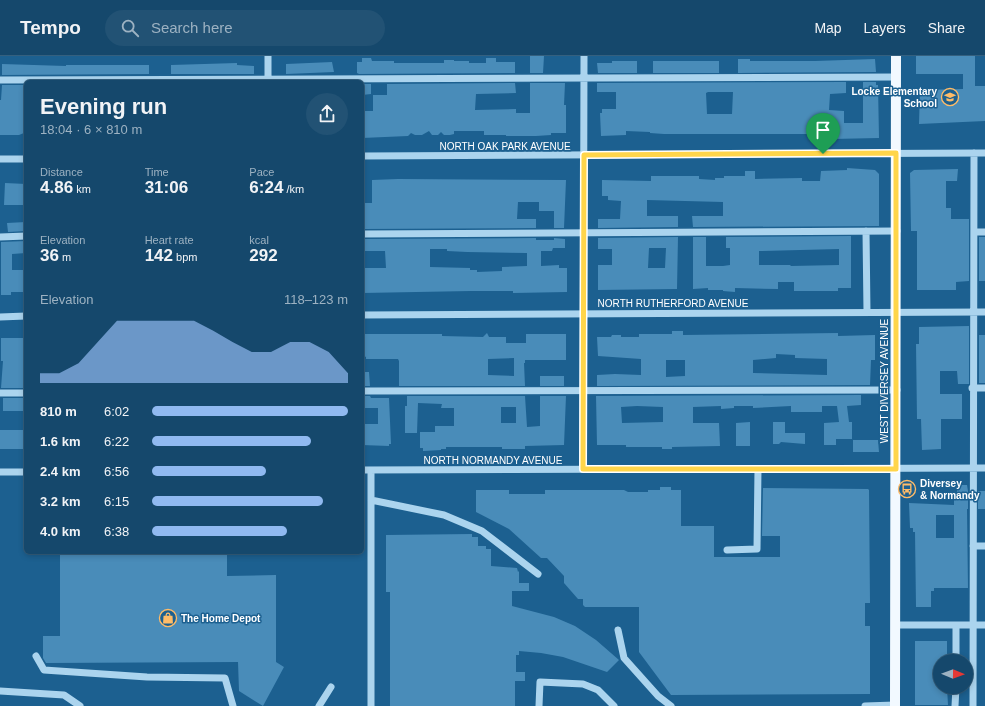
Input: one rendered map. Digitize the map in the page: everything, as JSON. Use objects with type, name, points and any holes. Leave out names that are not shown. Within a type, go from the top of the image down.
[{"type":"main road","name":"WEST DIVERSEY AVENUE","points":[[895,706],[896,56]]},
{"type":"street","points":[[268,56],[268,80]]},
{"type":"street","points":[[583,469],[584,56]]},
{"type":"street","points":[[364,80],[896,77]]},
{"type":"street","points":[[0,80],[24,80]]},
{"type":"street","points":[[972,706],[972,312],[974,153]]},
{"type":"street","name":"NORTH OAK PARK AVENUE","points":[[364,156],[985,153]]},
{"type":"street","points":[[0,159],[24,158]]},
{"type":"street","points":[[866,231],[867,312]]},
{"type":"street","points":[[364,234],[896,231]]},
{"type":"street","points":[[974,232],[985,232]]},
{"type":"street","points":[[0,236],[24,236]]},
{"type":"street","name":"NORTH RUTHERFORD AVENUE","points":[[364,315],[985,312]]},
{"type":"street","points":[[0,317],[24,316]]},
{"type":"street","points":[[972,388],[985,388]]},
{"type":"street","points":[[364,391],[896,390]]},
{"type":"street","points":[[0,393],[24,393]]},
{"type":"street","name":"NORTH NORMANDY AVENUE","points":[[364,470],[985,468]]},
{"type":"street","points":[[727,550],[757,549],[758,469]]},
{"type":"street","points":[[371,470],[371,706]]},
{"type":"street","points":[[0,472],[24,472]]},
{"type":"street","points":[[371,500],[444,515],[482,530],[538,574]]},
{"type":"street","points":[[973,546],[985,546]]},
{"type":"street","points":[[896,625],[985,625]]},
{"type":"street","points":[[956,625],[956,654]]},
{"type":"street","points":[[618,630],[624,658],[647,685],[664,701],[672,706]]},
{"type":"street","points":[[36,656],[44,670],[147,677],[225,678],[234,706]]},
{"type":"street","points":[[539,706],[540,682],[583,684],[598,690],[614,706]]},
{"type":"street","points":[[319,706],[331,687]]},
{"type":"street","points":[[0,692],[64,695],[80,706]]},
{"type":"street","points":[[956,694],[956,706]]},
{"type":"street","points":[[865,706],[895,706]]},
{"type":"building","points":[[530,56],[544,56],[543,73],[530,73]]},
{"type":"building","points":[[916,56],[975,56],[975,86],[985,86],[985,121],[919,124],[920,90],[963,89],[963,74],[916,74]]},
{"type":"building","points":[[362,58],[371,58],[372,61],[394,61],[394,63],[444,63],[444,60],[454,60],[469,61],[469,63],[486,63],[486,58],[496,58],[496,62],[515,62],[515,73],[359,74],[357,73],[357,62],[362,62]]},
{"type":"building","points":[[738,59],[750,59],[750,61],[815,61],[875,59],[876,72],[738,73]]},
{"type":"building","points":[[612,61],[637,61],[637,73],[598,73],[597,63],[612,63]]},
{"type":"building","points":[[653,61],[719,61],[719,73],[653,73]]},
{"type":"building","points":[[332,62],[334,72],[286,74],[286,64]]},
{"type":"building","points":[[237,63],[237,65],[254,66],[254,74],[171,74],[171,65]]},
{"type":"building","points":[[2,64],[66,66],[149,65],[149,74],[2,75]]},
{"type":"building","points":[[846,82],[846,93],[830,94],[829,110],[844,111],[844,123],[863,123],[863,82],[876,82],[876,85],[878,85],[879,138],[832,139],[832,130],[813,131],[813,134],[664,134],[626,131],[626,135],[601,136],[600,113],[602,113],[602,109],[616,109],[616,92],[597,92],[597,83]],"holes":[[[733,92],[732,114],[707,114],[706,93]]]},
{"type":"building","points":[[515,83],[516,93],[476,94],[475,110],[516,109],[516,113],[530,113],[530,83],[565,83],[564,105],[566,105],[566,133],[551,133],[551,135],[536,136],[506,136],[484,135],[484,131],[454,131],[454,134],[450,135],[444,135],[441,132],[438,135],[432,135],[429,131],[422,135],[415,135],[411,133],[408,136],[364,138],[364,111],[373,111],[373,95],[387,95],[387,84]]},
{"type":"building","points":[[364,84],[371,84],[371,94],[364,95]]},
{"type":"building","points":[[2,85],[24,85],[24,133],[19,135],[0,135]]},
{"type":"building","points":[[847,168],[875,170],[879,174],[879,226],[693,227],[692,216],[723,216],[723,202],[647,200],[647,216],[678,216],[678,227],[598,228],[598,219],[620,219],[621,201],[608,200],[608,196],[602,196],[602,180],[651,181],[651,176],[699,176],[699,179],[715,180],[715,178],[724,178],[724,176],[745,176],[745,171],[755,171],[755,179],[802,178],[802,181],[820,181],[821,171],[847,170]]},
{"type":"building","points":[[958,169],[957,181],[946,181],[946,208],[951,208],[951,219],[969,219],[969,281],[956,282],[956,290],[917,290],[917,231],[911,231],[910,173],[914,170]]},
{"type":"building","points":[[372,180],[566,180],[564,228],[554,228],[554,211],[539,211],[539,202],[518,202],[517,219],[536,219],[536,228],[364,229],[364,203],[372,203]]},
{"type":"building","points":[[5,183],[24,184],[24,205],[4,205]]},
{"type":"building","points":[[24,222],[24,231],[8,232],[7,223]]},
{"type":"building","points":[[851,236],[851,288],[838,288],[838,291],[794,291],[794,282],[778,282],[778,289],[735,288],[735,292],[708,290],[708,288],[693,289],[693,237],[706,237],[706,266],[723,266],[730,265],[730,248],[726,248],[726,237]],"holes":[[[839,249],[839,265],[759,265],[759,251]]]},
{"type":"building","points":[[678,237],[677,289],[598,290],[598,265],[612,265],[612,249],[598,249],[598,238]],"holes":[[[649,248],[666,248],[665,268],[648,268]]]},
{"type":"building","points":[[979,237],[985,237],[985,281],[979,281]]},
{"type":"building","points":[[364,239],[565,239],[565,248],[553,248],[552,251],[541,251],[541,266],[559,265],[559,268],[567,268],[567,292],[513,293],[513,291],[471,291],[364,293],[364,268],[386,268],[385,251],[364,251]],"holes":[[[430,249],[447,249],[447,251],[527,253],[527,266],[502,267],[502,271],[477,272],[477,270],[470,270],[470,268],[430,267]]]},
{"type":"building","points":[[24,241],[24,253],[12,254],[12,270],[24,270],[24,292],[11,292],[11,295],[1,295],[1,242]]},
{"type":"building","points":[[969,326],[969,384],[958,384],[957,371],[940,371],[940,394],[962,394],[962,419],[941,419],[941,449],[922,450],[921,419],[917,419],[916,344],[919,344],[919,327]]},
{"type":"building","points":[[672,331],[683,331],[683,335],[838,333],[838,336],[875,335],[875,360],[871,360],[870,385],[597,386],[597,375],[641,375],[641,359],[598,356],[597,337],[621,335],[621,337],[639,337],[639,334],[672,334]],"holes":[[[776,354],[795,355],[795,358],[827,359],[827,375],[753,373],[753,360],[776,358]],[[666,360],[685,360],[685,376],[666,377]]]},
{"type":"building","points":[[487,333],[489,337],[506,337],[506,343],[526,343],[526,334],[566,334],[566,360],[525,360],[525,386],[399,386],[398,359],[366,359],[364,356],[364,334],[442,334],[442,336],[483,337]],"holes":[[[514,358],[514,376],[488,375],[488,359]]]},
{"type":"building","points":[[979,335],[985,335],[985,383],[979,383]]},
{"type":"building","points":[[1,338],[23,338],[24,388],[1,388],[3,361],[1,361]]},
{"type":"building","points":[[364,372],[369,372],[370,386],[364,386]]},
{"type":"building","points":[[540,376],[564,376],[564,386],[540,386]]},
{"type":"building","points":[[861,395],[861,405],[847,406],[849,422],[852,422],[852,439],[836,439],[836,445],[824,445],[824,423],[839,422],[837,406],[822,406],[822,412],[791,412],[791,406],[753,408],[753,406],[734,406],[734,408],[721,409],[721,406],[693,407],[693,423],[719,423],[720,446],[672,447],[672,449],[662,449],[662,447],[597,445],[596,396]],"holes":[[[621,407],[663,407],[663,422],[622,423]]]},
{"type":"building","points":[[364,396],[370,396],[371,398],[389,398],[391,444],[389,444],[389,446],[364,445],[364,424],[378,424],[378,408],[364,408]]},
{"type":"building","points":[[407,396],[525,396],[527,427],[540,426],[540,396],[566,396],[564,445],[525,446],[525,449],[502,449],[502,447],[446,447],[446,449],[441,450],[423,451],[423,448],[420,448],[420,432],[435,432],[435,426],[454,426],[454,408],[441,408],[442,404],[418,403],[417,433],[405,433],[405,406],[407,406]],"holes":[[[501,407],[516,407],[516,423],[501,423]]]},
{"type":"building","points":[[3,398],[24,398],[24,411],[3,411]]},
{"type":"building","points":[[750,422],[750,446],[736,446],[736,423]]},
{"type":"building","points":[[773,422],[785,422],[785,433],[805,433],[805,444],[781,442],[779,444],[773,444]]},
{"type":"building","points":[[0,430],[24,430],[24,449],[0,449]]},
{"type":"building","points":[[853,440],[878,440],[879,452],[853,452]]},
{"type":"building","points":[[957,485],[967,485],[968,588],[934,588],[934,591],[931,591],[931,607],[916,607],[915,532],[913,532],[913,528],[910,528],[909,503],[954,505],[954,493],[957,493]],"holes":[[[936,515],[954,515],[954,538],[936,538]]]},
{"type":"building","points":[[660,487],[671,487],[671,490],[681,490],[681,526],[714,526],[714,557],[780,557],[780,536],[762,536],[763,488],[868,489],[870,603],[865,603],[865,626],[870,626],[870,694],[671,695],[639,652],[639,607],[585,607],[583,605],[583,599],[578,599],[564,583],[564,576],[547,558],[541,558],[509,529],[476,512],[476,490],[509,490],[509,494],[545,494],[545,490],[624,490],[628,492],[648,492],[648,490],[660,490]]},
{"type":"building","points":[[978,491],[985,491],[985,509],[978,509]]},
{"type":"building","points":[[472,534],[472,537],[478,537],[478,546],[486,546],[486,549],[491,549],[491,566],[517,568],[518,572],[519,571],[519,583],[529,583],[529,591],[512,591],[512,606],[554,617],[575,626],[596,640],[619,660],[607,672],[563,657],[519,651],[519,655],[516,655],[516,672],[525,672],[525,681],[515,681],[515,706],[390,706],[390,592],[386,592],[386,535]]},
{"type":"building","name":"The Home Depot","points":[[60,554],[227,554],[227,576],[276,575],[276,662],[284,667],[263,706],[239,691],[238,662],[46,663],[43,658],[43,636],[60,636]]},
{"type":"building","points":[[915,641],[947,641],[947,654],[933,654],[933,694],[947,694],[948,705],[915,705]]},
{"type":"place","name":"Locke Elementary School","points":[[950,97]]},
{"type":"place","name":"Diversey & Normandy","points":[[907,489]]},
{"type":"place","name":"The Home Depot","points":[[168,618]]},
{"type":"route","points":[[896,153],[896,469],[583,469],[584,155],[823,154],[896,153]]}]
